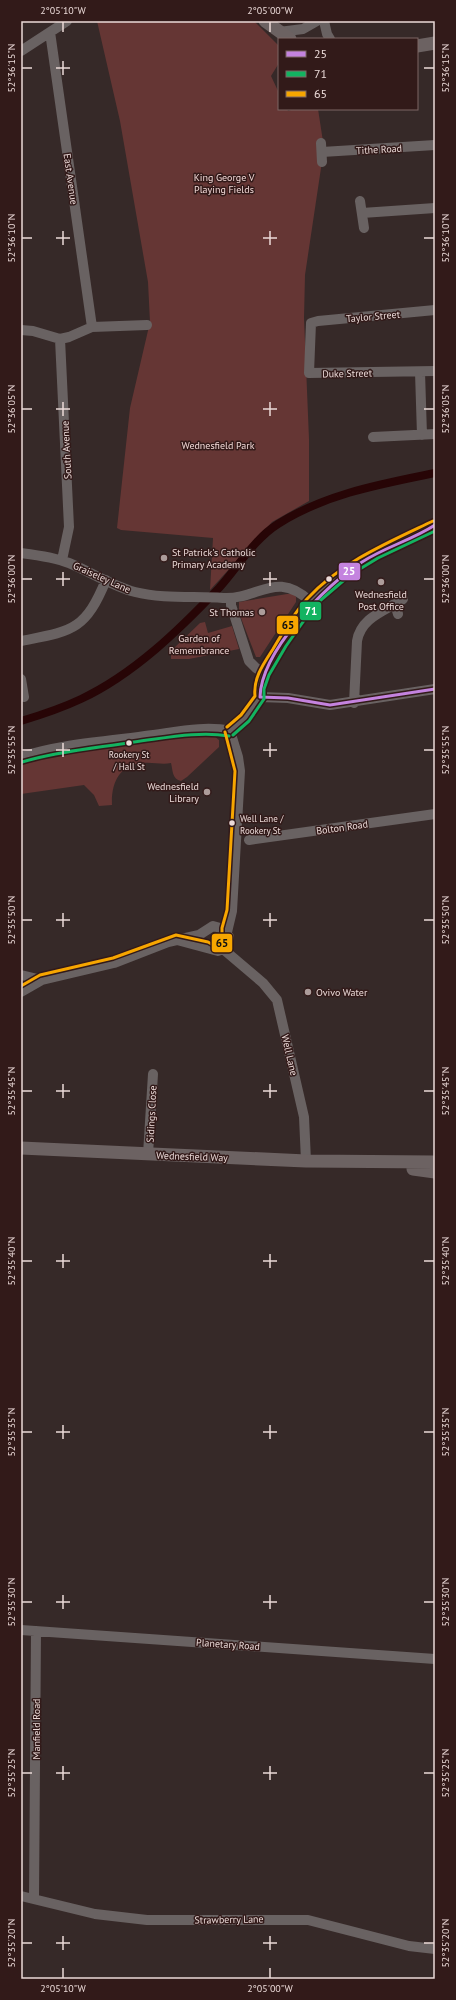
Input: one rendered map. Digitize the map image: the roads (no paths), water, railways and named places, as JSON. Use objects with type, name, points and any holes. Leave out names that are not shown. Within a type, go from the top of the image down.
[{"type":"main road","points":[[265,21],[284,36]]},
{"type":"main road","points":[[418,46],[435,44]]},
{"type":"main road","name":"Wednesfield Way","points":[[21,1148],[306,1161],[435,1162]]},
{"type":"main road","name":"Wednesfield Way","points":[[364,1162],[435,1172]]},
{"type":"street","points":[[21,51],[67,21]]},
{"type":"street","points":[[284,36],[303,29],[317,21]]},
{"type":"street","points":[[324,21],[329,38]]},
{"type":"street","name":"East Avenue","points":[[50,32],[92,327]]},
{"type":"street","name":"Tithe Road","points":[[322,162],[322,148],[435,145]]},
{"type":"street","points":[[360,201],[364,228]]},
{"type":"street","points":[[362,214],[435,208]]},
{"type":"street","name":"Taylor Street","points":[[311,323],[318,320],[435,310]]},
{"type":"street","name":"Duke Street","points":[[311,323],[309,373],[435,372]]},
{"type":"street","points":[[21,330],[33,331],[60,339],[92,327],[147,325]]},
{"type":"street","name":"South Avenue","points":[[60,339],[70,527],[62,560]]},
{"type":"street","points":[[420,372],[422,435]]},
{"type":"street","points":[[379,439],[435,434]]},
{"type":"street","points":[[230,732],[242,721],[260,697],[259,688],[264,673],[311,602],[347,571],[389,547],[433,526]]},
{"type":"street","name":"Graiseley Lane","points":[[21,554],[62,560],[136,592],[163,596],[231,598],[262,589],[283,587],[294,589],[311,602]]},
{"type":"street","points":[[21,641],[61,633],[78,625],[94,606],[106,580]]},
{"type":"street","points":[[231,598],[231,605],[249,661],[264,673]]},
{"type":"street","points":[[354,703],[357,641],[359,632],[368,620],[399,606]]},
{"type":"street","points":[[21,679],[24,697]]},
{"type":"street","points":[[260,697],[288,698],[319,705],[354,703],[435,689]]},
{"type":"street","points":[[21,757],[53,749],[174,733],[217,729],[230,732]]},
{"type":"street","points":[[177,940],[207,947],[214,951],[225,938],[232,911],[240,771],[238,757],[230,732]]},
{"type":"street","name":"Bolton Road","points":[[249,840],[435,814]]},
{"type":"street","points":[[21,992],[42,980],[114,963],[177,940],[199,935],[213,926],[225,938]]},
{"type":"street","points":[[207,930],[203,939],[207,947]]},
{"type":"street","name":"Well Lane","points":[[225,938],[242,964],[269,988],[279,1005],[304,1118],[306,1161]]},
{"type":"street","points":[[21,992],[23,983],[21,976],[42,980]]},
{"type":"street","name":"Sidings Close","points":[[148,1154],[152,1074]]},
{"type":"street","name":"Planetary Road","points":[[21,1630],[435,1659]]},
{"type":"street","name":"Manfield Road","points":[[34,1899],[36,1631]]},
{"type":"street","name":"Strawberry Lane","points":[[21,1896],[95,1914],[147,1920],[303,1919],[332,1925],[409,1946],[435,1949]]},
{"type":"waterway","points":[[21,721],[81,699],[101,689],[137,664],[188,620],[219,588],[261,537],[278,524],[315,505],[354,491],[435,473]]},
{"type":"place","name":"St Patrick's Catholic Primary Academy","points":[[164,558]]},
{"type":"place","name":"Wednesfield Post Office","points":[[381,582]]},
{"type":"place","name":"St Thomas","points":[[262,612]]},
{"type":"place","name":"Rookery St / Hall St","points":[[129,743]]},
{"type":"place","name":"Wednesfield Library","points":[[207,792]]},
{"type":"place","name":"Well Lane / Rookery St","points":[[232,823]]},
{"type":"place","name":"Ovivo Water","points":[[308,992]]},
{"type":"park label","name":"King George V Playing Fields","points":[[224,182]]},
{"type":"park label","name":"Wednesfield Park","points":[[218,445]]},
{"type":"park label","name":"Garden of Remembrance","points":[[199,644]]}]
